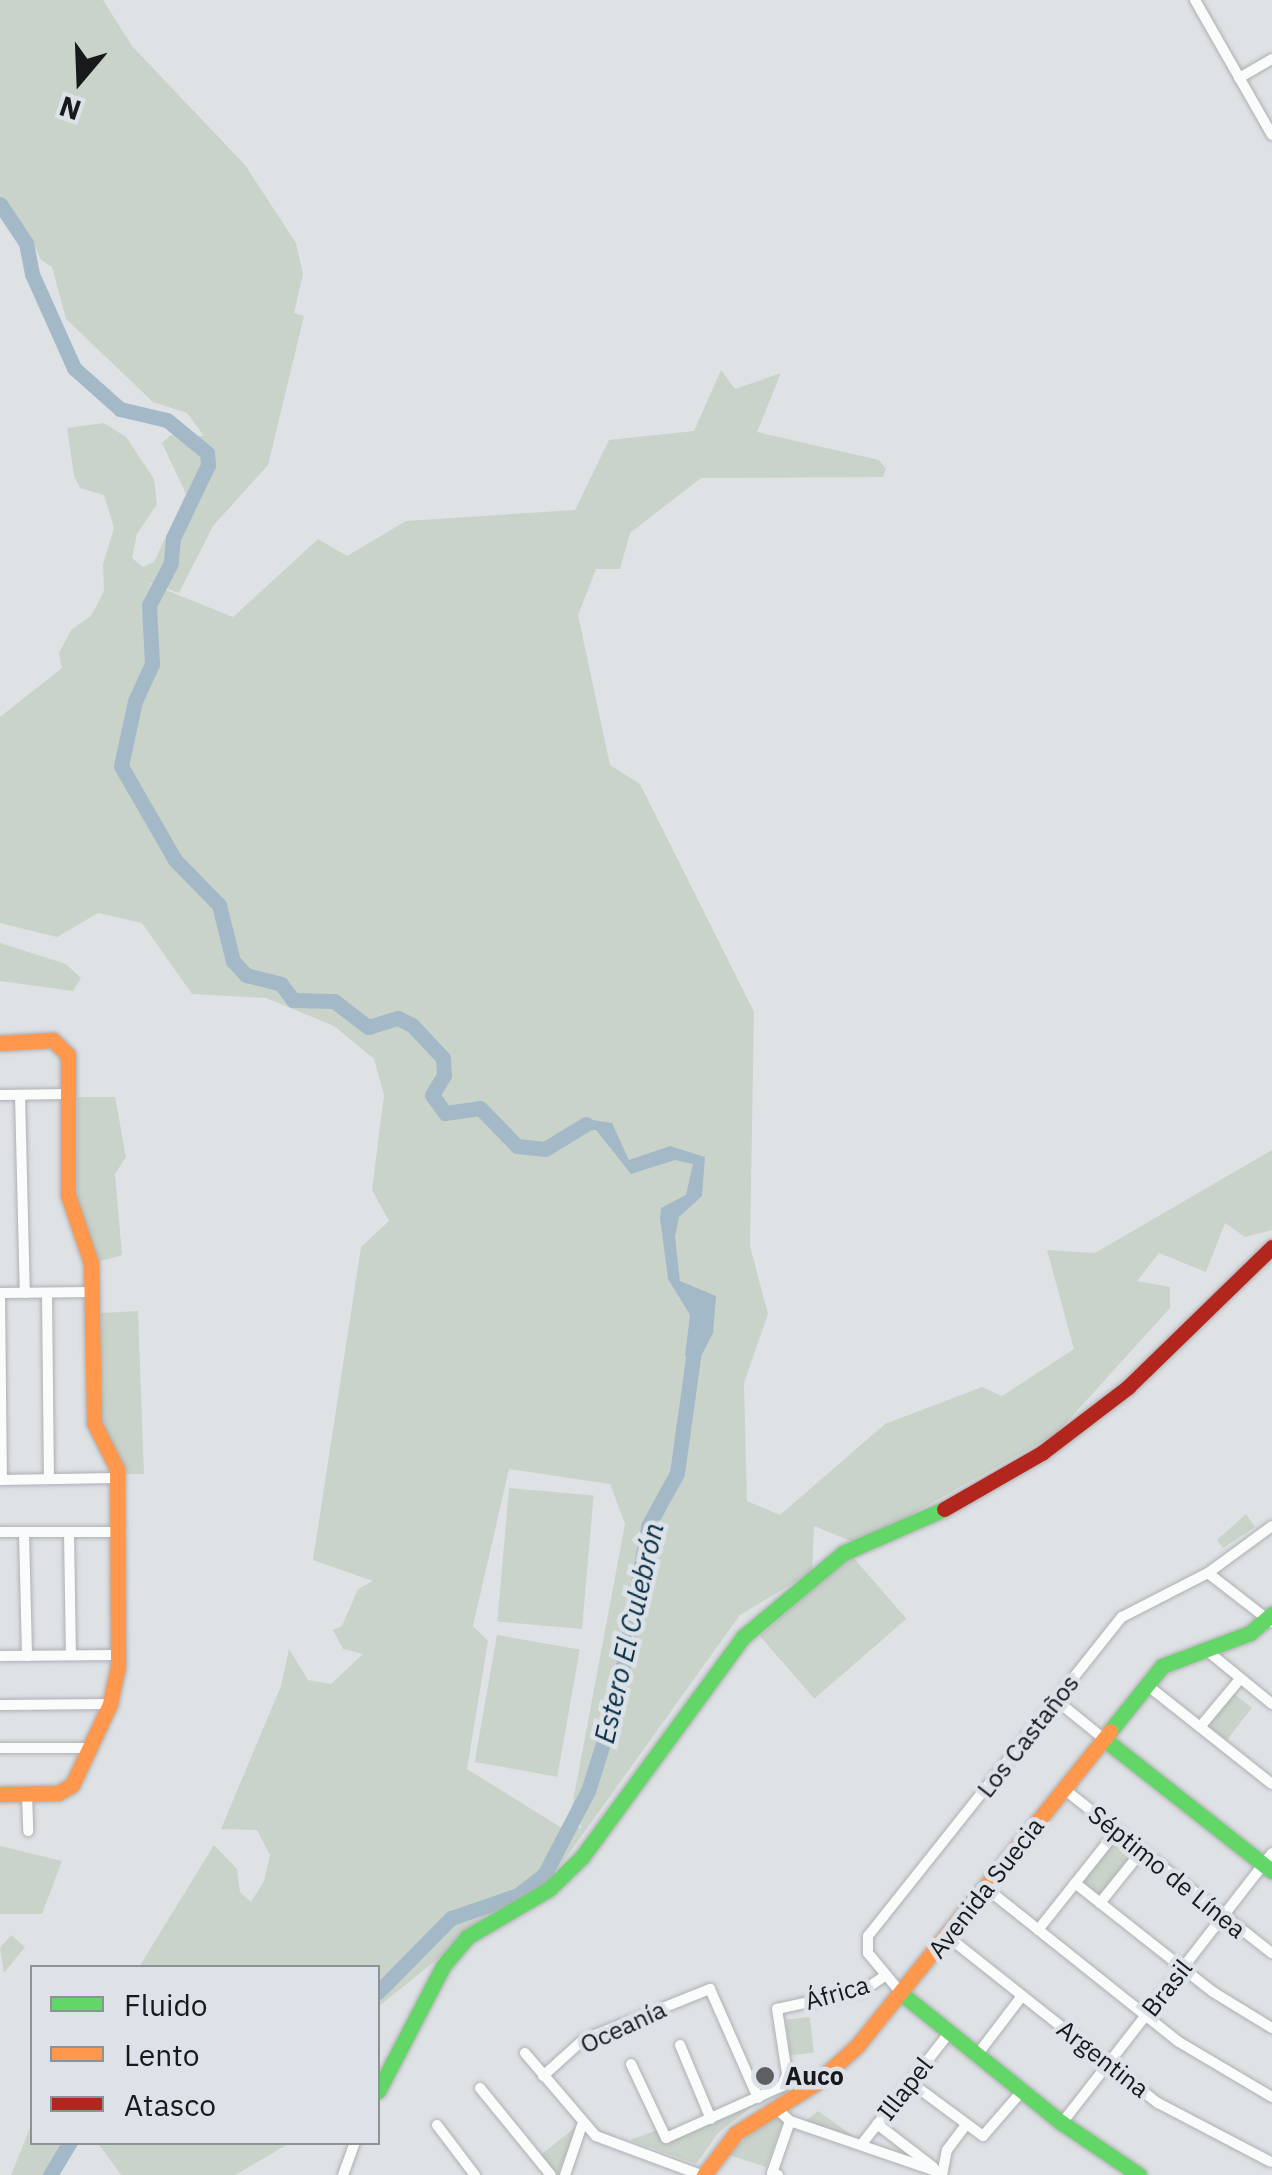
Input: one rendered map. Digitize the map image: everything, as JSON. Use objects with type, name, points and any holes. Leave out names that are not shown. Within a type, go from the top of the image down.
[{"type":"street","points":[[1195,0],[1272,135]]},
{"type":"street","points":[[1238,78],[1272,58]]},
{"type":"street","points":[[0,1043],[61,1044],[68,1055],[69,1201],[90,1252],[94,1422],[114,1456],[116,1478],[118,1655],[110,1704],[72,1785],[52,1794],[0,1794]]},
{"type":"street","points":[[0,1095],[69,1094]]},
{"type":"street","points":[[20,1095],[25,1293]]},
{"type":"street","points":[[380,2087],[443,1966],[468,1937],[548,1890],[582,1856],[743,1637],[843,1553],[981,1493],[1042,1452],[1128,1387],[1272,1247]]},
{"type":"street","points":[[47,1292],[48,1479]]},
{"type":"street","points":[[93,1292],[0,1293],[1,1480],[116,1478]]},
{"type":"street","name":"Los Castaños","points":[[882,1978],[866,1938],[1122,1616],[1208,1572],[1272,1526]]},
{"type":"street","points":[[0,1532],[116,1532]]},
{"type":"street","points":[[24,1532],[27,1656]]},
{"type":"street","points":[[69,1532],[71,1655]]},
{"type":"street","points":[[1208,1572],[1271,1619]]},
{"type":"street","name":"Avenida Suecia","points":[[702,2175],[736,2132],[843,2060],[902,1994],[1166,1662],[1250,1633],[1271,1619]]},
{"type":"street","points":[[1204,1649],[1272,1704]]},
{"type":"street","points":[[0,1656],[118,1655]]},
{"type":"street","points":[[1200,1727],[1240,1679]]},
{"type":"street","points":[[1147,1685],[1272,1784]]},
{"type":"street","points":[[1056,1700],[1269,1863]]},
{"type":"street","points":[[0,1705],[110,1704]]},
{"type":"street","points":[[0,1748],[90,1748]]},
{"type":"street","name":"Séptimo de Línea","points":[[1064,1789],[1272,1954]]},
{"type":"street","points":[[27,1794],[28,1831]]},
{"type":"street","points":[[1038,1930],[1116,1832]]},
{"type":"street","points":[[1100,1903],[1141,1852]]},
{"type":"street","name":"Brasil","points":[[1062,2123],[1269,1863]]},
{"type":"street","points":[[1075,1884],[1183,1968],[1272,2028]]},
{"type":"street","points":[[986,1888],[1146,2016],[1272,2097]]},
{"type":"street","name":"Argentina","points":[[947,1936],[1108,2064],[1194,2125],[1271,2161]]},
{"type":"street","points":[[882,1978],[1062,2123],[1139,2175]]},
{"type":"street","name":"África","points":[[758,2098],[786,2079],[777,2009],[864,1990],[882,1978]]},
{"type":"street","name":"Oceanía","points":[[543,2076],[583,2040],[710,1989],[758,2098]]},
{"type":"street","points":[[976,2055],[1022,1996]]},
{"type":"street","name":"Illapel","points":[[861,2145],[949,2033]]},
{"type":"street","points":[[680,2045],[710,2119]]},
{"type":"street","points":[[525,2053],[604,2141],[702,2175]]},
{"type":"street","points":[[631,2064],[666,2138],[758,2098]]},
{"type":"street","points":[[910,2082],[986,2136],[1022,2092]]},
{"type":"street","points":[[480,2088],[551,2175]]},
{"type":"street","points":[[776,2108],[790,2121],[942,2174]]},
{"type":"street","points":[[775,2174],[790,2121]]},
{"type":"street","points":[[565,2175],[583,2122]]},
{"type":"street","points":[[878,2124],[942,2174]]},
{"type":"street","points":[[437,2125],[475,2175]]},
{"type":"street","points":[[942,2174],[947,2150],[966,2125]]},
{"type":"street","points":[[343,2175],[355,2145]]},
{"type":"street","points":[[1266,2175],[1271,2161]]},
{"type":"shaded area","points":[[0,0],[103,0],[132,46],[245,165],[296,243],[303,274],[294,313],[304,316],[268,465],[213,526],[179,593],[141,580],[233,617],[318,539],[347,556],[406,521],[575,510],[609,440],[694,431],[721,370],[735,389],[781,373],[757,432],[879,460],[886,469],[883,477],[701,478],[630,533],[620,569],[596,569],[578,615],[610,765],[640,784],[754,1012],[750,1246],[768,1314],[744,1383],[747,1501],[780,1515],[885,1424],[982,1387],[1002,1396],[1074,1349],[1047,1250],[1095,1253],[1272,1150],[1272,1230],[1245,1237],[1225,1223],[1206,1272],[1159,1253],[1137,1281],[1170,1287],[1170,1308],[1056,1434],[858,1544],[814,1526],[812,1572],[740,1615],[547,1884],[492,1915],[380,2005],[380,1965],[140,1965],[214,1845],[237,1869],[240,1892],[251,1902],[264,1881],[270,1855],[257,1830],[221,1829],[281,1686],[289,1649],[308,1680],[331,1684],[363,1654],[343,1649],[333,1630],[342,1626],[358,1589],[373,1581],[313,1560],[361,1247],[389,1221],[372,1190],[384,1095],[374,1059],[334,1026],[266,998],[192,994],[142,923],[98,913],[57,937],[0,923],[0,717],[62,668],[59,653],[71,630],[91,616],[104,591],[103,564],[114,528],[104,495],[80,488],[74,476],[67,428],[104,423],[126,437],[154,479],[157,504],[137,534],[132,558],[143,567],[154,562],[186,494],[162,443],[171,435],[204,436],[187,413],[153,402],[66,319],[52,267],[41,260],[30,236],[0,212]],"holes":[[[509,1469],[610,1484],[625,1524],[571,1812],[582,1828],[562,1828],[467,1769],[488,1641],[473,1626]]]},
{"type":"shaded area","points":[[0,943],[66,964],[81,978],[73,991],[0,981]]},
{"type":"shaded area","points":[[78,1097],[115,1097],[126,1157],[115,1174],[122,1255],[98,1262],[77,1202]]},
{"type":"shaded area","points":[[138,1311],[144,1474],[124,1474],[101,1422],[101,1313]]},
{"type":"shaded area","points":[[509,1488],[594,1495],[582,1629],[497,1621]]},
{"type":"shaded area","points":[[1246,1514],[1255,1527],[1223,1548],[1217,1540]]},
{"type":"shaded area","points":[[852,1556],[906,1619],[814,1699],[760,1636]]},
{"type":"shaded area","points":[[497,1635],[580,1650],[557,1777],[475,1762]]},
{"type":"shaded area","points":[[1233,1693],[1252,1708],[1227,1740],[1208,1725]]},
{"type":"shaded area","points":[[1115,1839],[1135,1855],[1101,1897],[1081,1881]]},
{"type":"shaded area","points":[[0,1846],[62,1861],[42,1914],[0,1914]]},
{"type":"shaded area","points":[[11,1935],[25,1947],[4,1973],[0,1948]]},
{"type":"shaded area","points":[[810,2017],[814,2053],[790,2055],[786,2020]]},
{"type":"shaded area","points":[[764,2097],[718,2133],[696,2164],[630,2140],[660,2129],[667,2140]]},
{"type":"shaded area","points":[[818,2111],[856,2138],[806,2121]]},
{"type":"shaded area","points":[[775,2115],[783,2121],[766,2167],[726,2154]]},
{"type":"shaded area","points":[[576,2127],[558,2175],[553,2175],[539,2156]]},
{"type":"shaded area","points":[[30,2128],[30,2145],[78,2145],[58,2175],[11,2175]]},
{"type":"shaded area","points":[[99,2145],[287,2145],[235,2175],[121,2175]]},
{"type":"water","points":[[586,1119],[612,1123],[629,1160],[670,1146],[705,1157],[702,1196],[679,1217],[675,1237],[680,1281],[716,1296],[713,1333],[696,1366],[685,1356],[690,1315],[668,1279],[660,1218],[661,1208],[686,1195],[693,1164],[675,1160],[631,1174],[596,1130],[570,1131]]},
{"type":"waterway","name":"Estero El Culebrón","points":[[0,204],[26,243],[32,274],[74,368],[120,409],[167,420],[207,453],[208,465],[173,538],[171,563],[149,605],[152,664],[135,701],[121,766],[175,860],[219,905],[233,961],[246,975],[281,984],[293,1000],[334,1001],[368,1027],[398,1018],[412,1025],[443,1058],[444,1075],[432,1095],[445,1113],[480,1108],[517,1146],[545,1149],[586,1124]]},
{"type":"waterway","name":"Estero El Culebrón","points":[[380,1990],[451,1918],[518,1895],[544,1875],[588,1791],[617,1699],[648,1526],[677,1473],[694,1350]]},
{"type":"waterway","name":"Estero El Culebrón","points":[[50,2175],[68,2145]]},
{"type":"traffic: fast","points":[[380,2087],[443,1966],[467,1937],[549,1889],[582,1857],[743,1637],[843,1553],[944,1509]]},
{"type":"traffic: fast","points":[[1110,1731],[1162,1666],[1250,1633],[1272,1614]]},
{"type":"traffic: fast","points":[[1104,1739],[1272,1871]]},
{"type":"traffic: fast","points":[[902,1994],[1062,2123],[1139,2175]]},
{"type":"traffic: slow","points":[[0,1043],[53,1040],[68,1055],[68,1195],[91,1263],[94,1423],[117,1469],[118,1666],[110,1704],[72,1785],[58,1793],[0,1794]]},
{"type":"traffic: slow","points":[[704,2175],[736,2133],[816,2083],[857,2046],[1110,1731]]},
{"type":"traffic: jam","points":[[944,1509],[1043,1452],[1128,1387],[1272,1247]]},
{"type":"place","name":"Auco","points":[[765,2076]]}]
